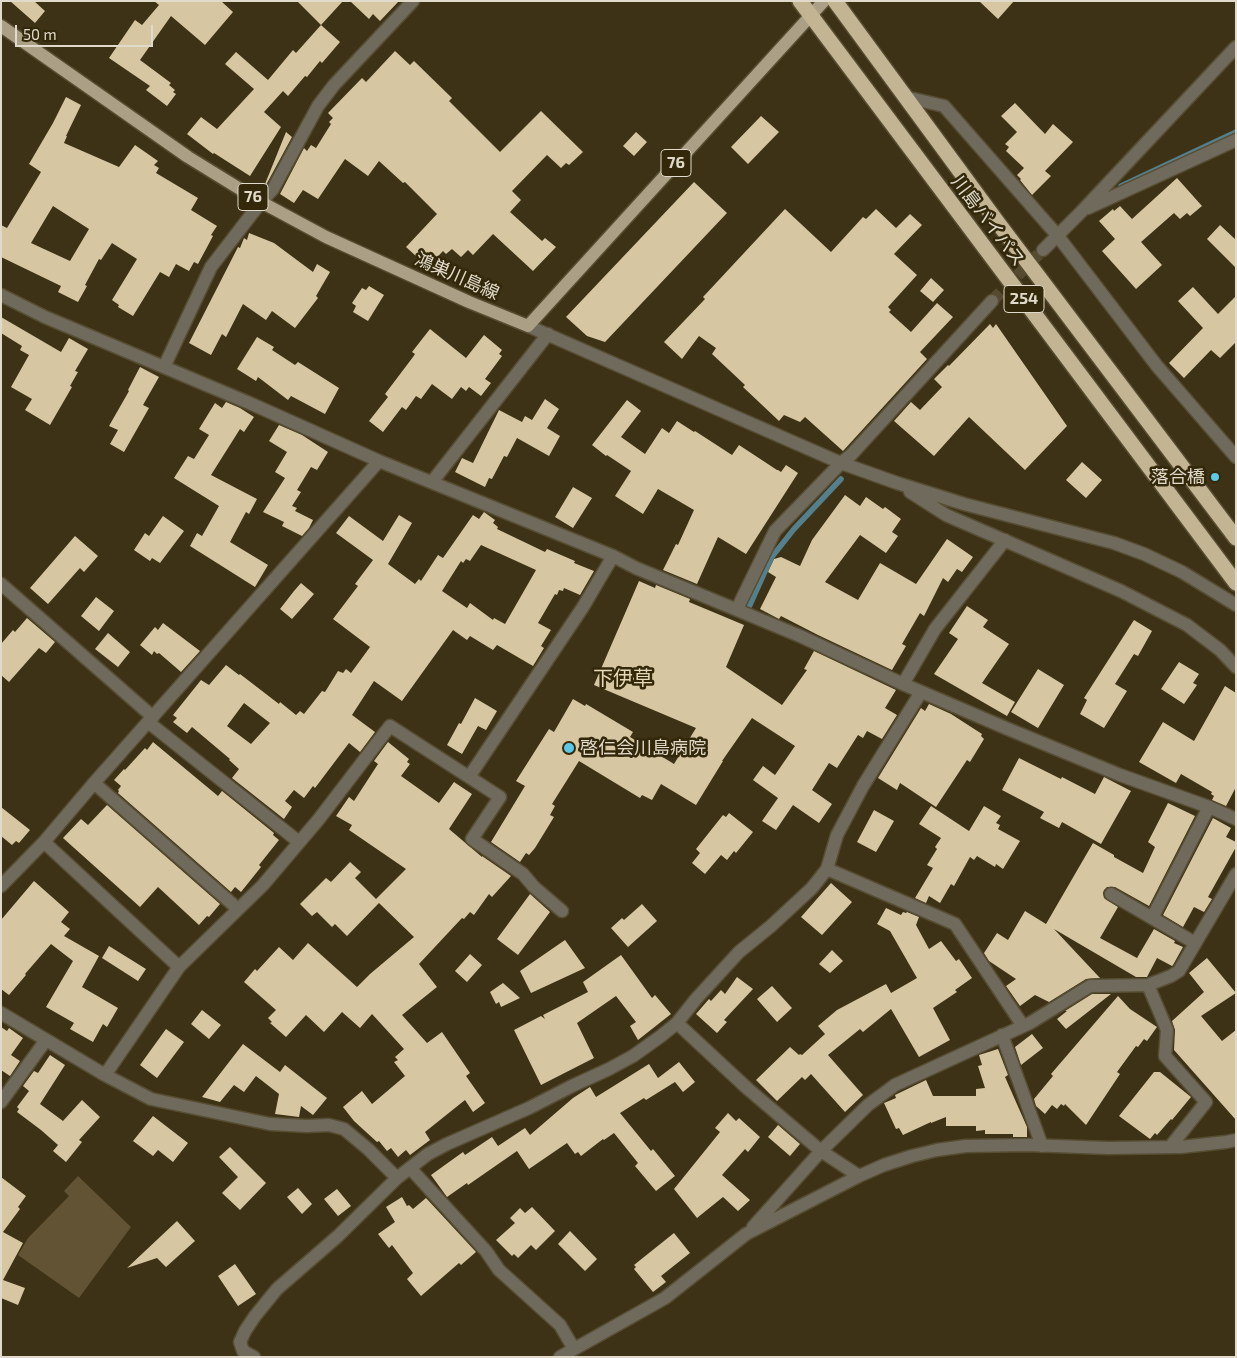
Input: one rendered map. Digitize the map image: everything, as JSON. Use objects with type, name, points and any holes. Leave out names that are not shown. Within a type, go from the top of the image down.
[{"type":"highway","name":"川島バイパス","points":[[800,1],[1236,583]]},
{"type":"highway","name":"川島バイパス","points":[[835,1],[1004,230],[1236,538]]},
{"type":"main road","name":"76","points":[[528,326],[824,1]]},
{"type":"main road","name":"鴻巣川島線","points":[[1,26],[188,157],[261,202],[326,237],[469,302],[528,326]]},
{"type":"street","points":[[164,367],[211,267],[273,189],[318,106],[334,85],[414,1]]},
{"type":"street","points":[[1043,250],[1236,47]]},
{"type":"street","points":[[905,96],[944,106],[1057,235],[1157,366],[1236,457]]},
{"type":"street","points":[[1082,211],[1236,140]]},
{"type":"street","points":[[1,295],[45,317],[254,405],[380,461],[613,556],[636,568],[800,636],[921,692],[1120,775],[1236,818]]},
{"type":"street","points":[[737,609],[775,531],[851,455],[992,301]]},
{"type":"street","points":[[528,326],[841,463],[964,504],[1114,543],[1144,554],[1182,572],[1236,605]]},
{"type":"street","points":[[432,482],[548,334]]},
{"type":"street","points":[[1,886],[44,842],[94,783],[380,461]]},
{"type":"street","points":[[897,483],[946,515],[1121,591],[1187,625],[1220,650],[1236,667]]},
{"type":"street","points":[[903,684],[935,629],[1005,540]]},
{"type":"street","points":[[469,777],[584,607],[613,556]]},
{"type":"street","points":[[1,584],[151,719],[299,842]]},
{"type":"street","points":[[254,1357],[243,1351],[240,1342],[254,1316],[277,1289],[338,1236],[397,1178],[428,1154],[447,1144],[529,1108],[633,1056],[677,1023],[696,999],[740,952],[812,888],[827,869],[838,836],[864,786],[921,692]]},
{"type":"street","points":[[106,1075],[179,967],[263,885],[319,819],[390,726],[500,797],[472,839],[524,874],[534,887],[562,911]]},
{"type":"street","points":[[94,783],[238,909]]},
{"type":"street","points":[[1152,918],[1209,807]]},
{"type":"street","points":[[44,842],[179,967]]},
{"type":"street","points":[[827,869],[955,924],[1023,1026]]},
{"type":"street","points":[[560,1357],[666,1298],[746,1234],[821,1150],[868,1106],[895,1085],[1023,1026],[1090,986],[1148,986],[1179,971],[1236,874]]},
{"type":"street","points":[[1110,894],[1195,943]]},
{"type":"street","points":[[1148,986],[1168,1030],[1165,1056],[1206,1102],[1170,1147]]},
{"type":"street","points":[[1,1013],[106,1075],[151,1099],[235,1115],[270,1124],[329,1125],[344,1129],[368,1149],[397,1178]]},
{"type":"street","points":[[677,1023],[748,1089],[821,1150],[859,1176]]},
{"type":"street","points":[[1002,1035],[1042,1146]]},
{"type":"street","points":[[1,1102],[46,1040]]},
{"type":"street","points":[[746,1234],[884,1165],[937,1150],[966,1146],[1170,1147],[1236,1140]]},
{"type":"street","points":[[410,1168],[486,1250],[499,1270],[560,1325],[574,1349]]},
{"type":"shaded area","points":[[78,1176],[131,1227],[79,1298],[18,1255],[28,1238],[69,1196],[64,1191]]},
{"type":"building","points":[[10,1],[34,1],[45,11],[35,23]]},
{"type":"building","points":[[154,1],[221,1],[233,12],[205,45],[171,16],[140,60],[171,83],[169,85],[175,90],[173,92],[176,94],[167,106],[146,90],[150,86],[109,58],[135,20],[142,25],[159,5]]},
{"type":"building","points":[[297,1],[343,1],[321,25]]},
{"type":"building","points":[[350,1],[399,1],[380,21],[373,14],[369,19]]},
{"type":"building","points":[[979,1],[1014,1],[998,19]]},
{"type":"building","points":[[321,25],[340,42],[322,63],[320,61],[307,77],[305,76],[288,96],[283,91],[264,112],[281,127],[250,176],[213,154],[187,134],[201,117],[217,129],[254,89],[225,64],[236,52],[268,80],[293,50],[296,53]]},
{"type":"building","points":[[395,51],[410,65],[414,61],[452,98],[449,101],[500,152],[541,111],[583,152],[569,165],[566,163],[561,168],[547,155],[512,191],[521,200],[510,212],[542,241],[545,238],[556,247],[533,271],[493,234],[473,255],[468,250],[461,257],[452,249],[446,254],[443,251],[428,267],[406,247],[437,214],[405,182],[403,183],[379,161],[368,176],[345,159],[318,199],[303,190],[294,203],[280,194],[304,148],[307,151],[311,145],[316,148],[331,124],[329,122],[333,118],[328,113],[362,78],[366,82]]},
{"type":"building","points":[[66,97],[81,105],[64,143],[119,167],[135,145],[158,161],[154,165],[159,168],[156,173],[198,198],[191,210],[217,226],[198,264],[194,262],[189,271],[176,264],[169,277],[160,272],[133,316],[118,307],[119,305],[112,300],[137,259],[112,243],[101,260],[99,259],[78,302],[58,292],[61,286],[1,257],[1,225],[7,228],[41,172],[29,164]],"holes":[[[53,206],[89,229],[70,261],[31,243]]]},
{"type":"building","points":[[1015,103],[1045,134],[1053,124],[1073,142],[1045,171],[1051,176],[1032,195],[1017,175],[1024,168],[1006,151],[1009,147],[1005,144],[1017,132],[1001,116]]},
{"type":"building","points":[[761,116],[779,132],[748,164],[731,147]]},
{"type":"building","points":[[286,132],[292,137],[266,185],[265,184]]},
{"type":"building","points":[[636,132],[647,142],[634,156],[623,146]]},
{"type":"building","points":[[1177,178],[1202,206],[1190,216],[1187,213],[1180,219],[1174,213],[1141,242],[1162,265],[1136,289],[1102,251],[1115,239],[1099,221],[1113,209],[1114,211],[1120,206],[1132,219]]},
{"type":"building","points":[[694,182],[727,213],[605,342],[587,336],[566,317]]},
{"type":"building","points":[[785,209],[831,252],[863,217],[866,219],[876,209],[896,228],[910,214],[922,225],[894,254],[917,275],[888,307],[891,310],[889,312],[911,332],[937,303],[953,317],[920,352],[927,359],[843,451],[805,417],[800,422],[784,415],[779,421],[712,354],[716,348],[699,336],[682,359],[664,342]]},
{"type":"building","points":[[1220,225],[1236,240],[1236,268],[1207,239]]},
{"type":"building","points":[[249,233],[274,243],[313,272],[317,264],[330,272],[316,296],[318,298],[295,328],[272,311],[266,320],[243,304],[226,337],[222,334],[211,355],[189,343],[238,247],[240,248],[244,238],[247,240]]},
{"type":"building","points":[[931,278],[944,290],[933,302],[920,291]]},
{"type":"building","points":[[369,286],[384,295],[368,321],[353,312],[356,306],[352,303],[362,288],[366,290]]},
{"type":"building","points":[[1193,287],[1218,314],[1236,296],[1236,342],[1220,358],[1211,350],[1184,378],[1169,363],[1203,328],[1178,301]]},
{"type":"building","points":[[1,317],[61,352],[69,338],[88,349],[75,371],[78,372],[70,386],[72,387],[50,425],[25,410],[32,399],[11,387],[29,355],[20,350],[22,346],[1,333]]},
{"type":"building","points":[[990,324],[993,328],[996,324],[1067,426],[1025,470],[969,417],[934,456],[894,421],[911,402],[920,410],[942,387],[934,379]]},
{"type":"building","points":[[430,329],[466,358],[484,335],[502,350],[499,354],[502,356],[485,379],[491,383],[481,396],[469,387],[466,391],[461,387],[452,399],[432,384],[421,399],[416,396],[406,410],[402,407],[383,432],[369,421],[388,397],[385,394],[413,357],[415,354],[412,352]]},
{"type":"building","points":[[257,337],[274,347],[272,350],[295,365],[298,362],[339,388],[325,414],[291,396],[288,400],[258,377],[256,381],[237,369]]},
{"type":"building","points":[[140,367],[159,377],[143,405],[149,408],[124,452],[110,444],[118,430],[109,426]]},
{"type":"building","points":[[545,399],[559,409],[547,428],[560,436],[549,456],[517,438],[507,457],[504,456],[492,479],[489,478],[485,487],[455,472],[462,458],[473,463],[499,410],[522,422],[525,416],[532,420]]},
{"type":"building","points":[[627,400],[641,411],[621,437],[645,454],[662,428],[669,433],[677,421],[732,455],[739,445],[781,472],[786,465],[798,473],[746,554],[718,537],[697,584],[663,570],[676,544],[678,545],[694,510],[658,489],[643,514],[615,496],[631,471],[592,445]]},
{"type":"building","points":[[226,402],[254,417],[244,432],[240,429],[211,475],[257,499],[249,514],[246,512],[230,542],[268,565],[255,587],[190,546],[197,533],[202,536],[219,506],[174,478],[188,456],[194,459],[209,435],[199,429],[215,403],[222,408]]},
{"type":"building","points":[[279,425],[302,435],[328,452],[317,470],[311,467],[297,490],[301,492],[292,506],[297,508],[295,511],[313,520],[302,536],[282,526],[284,522],[263,512],[285,478],[275,472],[287,452],[269,441]]},
{"type":"building","points":[[1082,462],[1102,480],[1086,498],[1066,480]]},
{"type":"building","points":[[573,487],[592,498],[573,528],[555,517]]},
{"type":"building","points":[[845,495],[860,506],[866,497],[883,509],[885,507],[901,519],[892,532],[898,536],[886,553],[860,535],[825,582],[858,600],[880,563],[916,584],[947,539],[973,557],[962,572],[957,569],[948,582],[943,578],[924,616],[920,613],[902,644],[906,646],[892,670],[781,616],[779,619],[760,609],[776,577],[768,572],[774,559],[781,557],[800,566],[812,540]]},
{"type":"building","points":[[484,512],[495,520],[493,523],[498,527],[497,529],[545,552],[547,549],[594,571],[580,595],[564,588],[563,591],[559,590],[557,595],[555,594],[538,623],[551,630],[541,646],[544,648],[533,666],[497,645],[493,650],[470,636],[467,640],[453,630],[402,701],[374,681],[352,715],[375,732],[360,752],[349,743],[315,788],[313,786],[304,798],[294,790],[285,801],[292,807],[284,819],[232,778],[239,769],[230,759],[192,727],[187,733],[173,722],[177,718],[173,715],[201,680],[209,685],[226,665],[296,715],[300,711],[304,714],[322,691],[325,692],[338,671],[343,673],[346,669],[351,673],[370,647],[333,619],[358,586],[355,584],[373,560],[336,533],[349,516],[383,541],[399,515],[412,523],[388,564],[415,584],[419,579],[421,581],[438,555],[443,558],[473,515],[479,519]],"holes":[[[481,545],[536,570],[505,624],[494,618],[493,620],[470,603],[467,608],[442,591],[461,561],[463,563],[466,559],[470,561]],[[244,703],[270,723],[251,744],[227,726]]]},
{"type":"building","points":[[163,516],[184,531],[160,563],[152,558],[150,561],[134,550],[145,533],[149,536]]},
{"type":"building","points":[[75,536],[98,556],[84,572],[80,568],[48,604],[30,588]]},
{"type":"building","points":[[639,581],[655,588],[656,585],[690,599],[689,602],[744,625],[726,667],[782,705],[807,670],[804,669],[814,651],[896,690],[885,708],[897,715],[882,739],[867,731],[863,738],[858,735],[837,768],[829,763],[812,790],[832,804],[819,823],[793,805],[776,830],[762,821],[778,798],[753,780],[763,766],[775,775],[795,746],[752,718],[722,761],[696,805],[661,784],[652,800],[642,795],[640,798],[579,761],[552,804],[555,806],[550,815],[554,817],[535,848],[529,855],[526,853],[520,862],[491,842],[525,786],[516,781],[549,729],[554,732],[573,699],[585,706],[586,704],[633,732],[630,737],[674,764],[696,728],[594,685]]},
{"type":"building","points":[[301,583],[314,594],[292,619],[280,609]]},
{"type":"building","points":[[96,597],[114,611],[99,631],[81,616]]},
{"type":"building","points":[[967,606],[988,620],[983,627],[1009,644],[982,683],[1015,702],[1007,716],[934,674],[958,639],[949,633]]},
{"type":"building","points":[[27,618],[55,642],[46,653],[39,648],[9,682],[1,675],[1,644]]},
{"type":"building","points":[[1134,620],[1152,631],[1138,656],[1134,654],[1115,684],[1127,691],[1104,728],[1080,714],[1087,700],[1084,698]]},
{"type":"building","points":[[163,623],[200,651],[181,672],[159,653],[157,654],[154,651],[152,655],[140,645],[155,627],[158,630]]},
{"type":"building","points":[[108,633],[130,652],[118,667],[95,649]]},
{"type":"building","points":[[1179,662],[1199,674],[1193,683],[1197,685],[1184,704],[1161,689]]},
{"type":"building","points":[[1038,669],[1064,685],[1038,728],[1011,712]]},
{"type":"building","points":[[1225,686],[1236,693],[1236,787],[1226,806],[1212,800],[1214,796],[1211,794],[1212,792],[1181,774],[1176,783],[1139,762],[1163,722],[1194,741]]},
{"type":"building","points":[[475,698],[497,711],[486,730],[478,726],[462,754],[447,745]]},
{"type":"building","points":[[929,704],[951,714],[982,734],[981,736],[984,739],[970,762],[967,760],[936,807],[900,783],[897,790],[878,778],[921,708],[925,711]]},
{"type":"building","points":[[153,742],[218,796],[222,791],[274,833],[273,835],[279,840],[241,892],[235,887],[231,892],[118,793],[121,786],[114,780],[145,748],[147,750]]},
{"type":"building","points":[[388,742],[409,759],[407,762],[410,764],[401,776],[439,803],[454,782],[472,794],[449,829],[482,857],[511,876],[492,897],[489,894],[474,915],[470,912],[464,919],[462,918],[419,964],[437,987],[402,1015],[427,1043],[442,1032],[470,1073],[466,1076],[485,1103],[473,1112],[465,1100],[425,1132],[430,1140],[410,1155],[406,1150],[398,1157],[391,1148],[387,1151],[379,1141],[377,1142],[354,1121],[343,1107],[362,1091],[372,1104],[405,1076],[394,1062],[398,1060],[395,1057],[404,1049],[372,1014],[360,1028],[342,1012],[324,1032],[306,1015],[286,1037],[270,1023],[272,1022],[268,1018],[276,1010],[244,982],[279,947],[293,960],[308,943],[357,987],[414,937],[379,903],[347,936],[335,924],[332,927],[317,912],[312,916],[300,904],[326,878],[331,882],[350,862],[361,872],[355,878],[376,899],[406,869],[349,830],[352,825],[336,816],[349,797],[354,801],[378,764],[374,761]]},
{"type":"building","points":[[1019,758],[1095,794],[1104,777],[1131,791],[1101,844],[1062,822],[1059,828],[1040,818],[1044,812],[1002,790]]},
{"type":"building","points":[[1168,803],[1195,816],[1149,906],[1115,887],[1107,887],[1104,890],[1104,898],[1118,907],[1100,938],[1137,958],[1154,929],[1183,947],[1173,965],[1157,958],[1147,977],[1136,977],[1054,929],[1100,978],[1086,979],[1049,1002],[1035,995],[1020,1006],[1006,986],[1016,979],[989,961],[984,953],[997,933],[1008,940],[1025,911],[1046,924],[1093,843],[1143,873],[1155,847],[1148,842]]},
{"type":"building","points":[[107,805],[220,904],[209,917],[207,916],[199,925],[158,887],[140,907],[63,838],[81,819],[88,825]]},
{"type":"building","points":[[931,806],[969,831],[984,806],[1001,816],[996,823],[1000,825],[998,829],[1020,841],[1003,869],[996,864],[995,867],[977,856],[974,860],[970,857],[954,886],[951,884],[940,903],[929,896],[926,903],[915,898],[933,868],[927,865],[937,849],[935,847],[941,838],[919,824]]},
{"type":"building","points":[[1,807],[30,830],[19,843],[16,841],[12,845],[1,836]]},
{"type":"building","points":[[874,810],[894,821],[876,852],[857,842]]},
{"type":"building","points":[[729,813],[753,832],[736,853],[734,851],[727,860],[721,855],[705,874],[692,863],[700,853],[696,849],[723,815],[726,817]]},
{"type":"building","points":[[1213,818],[1231,828],[1226,837],[1236,842],[1236,847],[1208,897],[1212,899],[1204,912],[1194,907],[1183,927],[1163,915]]},
{"type":"building","points":[[34,881],[69,912],[61,922],[70,929],[64,936],[99,956],[82,987],[118,1008],[107,1027],[103,1024],[93,1042],[70,1029],[74,1023],[46,1007],[73,961],[51,944],[9,995],[1,989],[1,920]]},
{"type":"building","points":[[831,883],[852,902],[822,935],[801,917]]},
{"type":"building","points":[[530,894],[550,912],[518,955],[497,939]]},
{"type":"building","points":[[642,904],[657,921],[628,947],[611,928],[622,918],[624,920]]},
{"type":"building","points":[[886,908],[901,915],[903,912],[907,912],[919,917],[916,925],[929,949],[941,941],[956,961],[959,959],[972,978],[955,990],[957,992],[933,1008],[950,1040],[919,1057],[891,1009],[863,1032],[860,1029],[828,1055],[863,1095],[845,1112],[811,1074],[805,1080],[802,1077],[777,1101],[756,1080],[790,1047],[799,1055],[802,1055],[825,1034],[818,1026],[837,1010],[886,984],[891,993],[917,978],[890,931],[877,924]]},
{"type":"building","points":[[565,940],[585,968],[531,993],[520,971]]},
{"type":"building","points":[[109,946],[146,969],[138,981],[102,958]]},
{"type":"building","points":[[832,950],[843,961],[830,973],[819,964]]},
{"type":"building","points":[[470,954],[482,965],[467,982],[455,971]]},
{"type":"building","points":[[621,955],[652,998],[655,995],[671,1014],[638,1040],[630,1026],[636,1022],[616,996],[577,1023],[594,1058],[541,1085],[514,1030],[541,1016],[545,1019],[543,1015],[588,992],[583,982]]},
{"type":"building","points":[[1207,958],[1236,993],[1201,1016],[1222,1041],[1236,1030],[1236,1120],[1174,1050],[1175,1030],[1172,1021],[1204,992],[1189,973]]},
{"type":"building","points":[[737,977],[753,989],[724,1020],[727,1022],[717,1033],[696,1014],[709,999],[711,1001],[721,990],[725,994]]},
{"type":"building","points":[[503,983],[520,998],[501,1007],[499,1002],[496,1004],[490,992]]},
{"type":"building","points":[[772,986],[792,1008],[777,1022],[757,999]]},
{"type":"building","points":[[1092,994],[1111,994],[1066,1029],[1057,1019],[1067,1011],[1065,1011]]},
{"type":"building","points":[[1118,996],[1130,1009],[1157,1027],[1147,1041],[1144,1039],[1138,1047],[1136,1046],[1117,1072],[1120,1074],[1086,1125],[1065,1104],[1064,1106],[1061,1104],[1057,1109],[1052,1105],[1045,1114],[1036,1106],[1034,1099],[1053,1076],[1051,1074]]},
{"type":"building","points":[[202,1010],[221,1025],[209,1039],[191,1024]]},
{"type":"building","points":[[1,1027],[7,1031],[9,1028],[23,1038],[11,1055],[20,1061],[10,1076],[1,1070]]},
{"type":"building","points":[[166,1029],[184,1042],[157,1078],[140,1065]]},
{"type":"building","points":[[1032,1034],[1043,1048],[1021,1065],[1015,1047]]},
{"type":"building","points":[[243,1044],[280,1072],[285,1065],[327,1098],[313,1115],[301,1106],[299,1117],[275,1114],[279,1094],[256,1076],[244,1092],[234,1085],[220,1102],[202,1097]]},
{"type":"building","points":[[998,1049],[1008,1075],[1005,1077],[1027,1127],[1027,1137],[1013,1137],[1013,1134],[985,1134],[985,1130],[976,1131],[976,1126],[946,1126],[946,1117],[903,1135],[899,1128],[896,1129],[884,1103],[896,1098],[895,1095],[926,1080],[933,1096],[976,1096],[976,1089],[985,1088],[978,1066],[982,1065],[979,1055]]},
{"type":"building","points":[[50,1055],[65,1065],[40,1104],[63,1121],[82,1100],[100,1117],[79,1140],[82,1142],[66,1162],[53,1151],[58,1145],[17,1112],[19,1109],[17,1107],[29,1091],[23,1086],[34,1071],[38,1073]]},
{"type":"building","points":[[679,1062],[695,1082],[683,1092],[675,1082],[620,1113],[651,1151],[653,1149],[675,1176],[656,1191],[635,1166],[638,1163],[614,1133],[581,1156],[578,1152],[575,1154],[567,1143],[529,1169],[517,1151],[468,1185],[467,1183],[447,1197],[431,1175],[463,1152],[465,1155],[492,1137],[498,1146],[525,1128],[530,1135],[573,1098],[590,1087],[596,1097],[649,1064],[658,1078]]},
{"type":"building","points":[[1154,1072],[1160,1072],[1191,1097],[1172,1120],[1157,1135],[1155,1133],[1150,1139],[1119,1116]]},
{"type":"building","points":[[728,1113],[736,1121],[739,1118],[760,1137],[748,1152],[745,1149],[722,1175],[750,1200],[738,1211],[723,1197],[697,1218],[674,1189],[720,1132],[715,1128]]},
{"type":"building","points":[[153,1116],[188,1143],[173,1162],[158,1150],[153,1156],[133,1141]]},
{"type":"building","points":[[778,1125],[800,1144],[790,1156],[768,1137]]},
{"type":"building","points":[[230,1147],[266,1183],[240,1210],[222,1193],[238,1177],[219,1157]]},
{"type":"building","points":[[1,1177],[26,1196],[18,1207],[20,1209],[3,1232],[23,1243],[3,1280],[25,1288],[18,1305],[1,1298]]},
{"type":"building","points":[[298,1188],[312,1204],[302,1214],[287,1197]]},
{"type":"building","points":[[337,1189],[351,1206],[338,1216],[324,1199]]},
{"type":"building","points":[[402,1197],[407,1206],[409,1205],[413,1209],[426,1198],[476,1252],[461,1265],[459,1263],[421,1296],[407,1279],[413,1273],[392,1245],[389,1248],[378,1234],[395,1222],[386,1207]]},
{"type":"building","points":[[532,1207],[555,1231],[536,1250],[531,1245],[518,1258],[514,1254],[512,1256],[496,1240],[515,1223],[510,1218],[520,1208],[525,1213]]},
{"type":"building","points":[[177,1221],[195,1241],[166,1267],[157,1258],[127,1268]]},
{"type":"building","points":[[570,1231],[597,1259],[585,1271],[558,1244]]},
{"type":"building","points":[[674,1233],[690,1253],[661,1276],[666,1282],[653,1292],[634,1269],[636,1267],[634,1265]]},
{"type":"building","points":[[235,1264],[256,1294],[238,1306],[218,1276]]},
{"type":"waterway","points":[[1121,186],[1236,132]]},
{"type":"waterway","points":[[749,607],[771,558],[794,529],[841,479]]},
{"type":"tunnel","points":[[992,301],[1043,250]]},
{"type":"place","name":"落合橋","points":[[1215,477]]},
{"type":"place","name":"啓仁会川島病院","points":[[569,748]]},
{"type":"district","name":"下伊草","points":[[623,678]]}]
